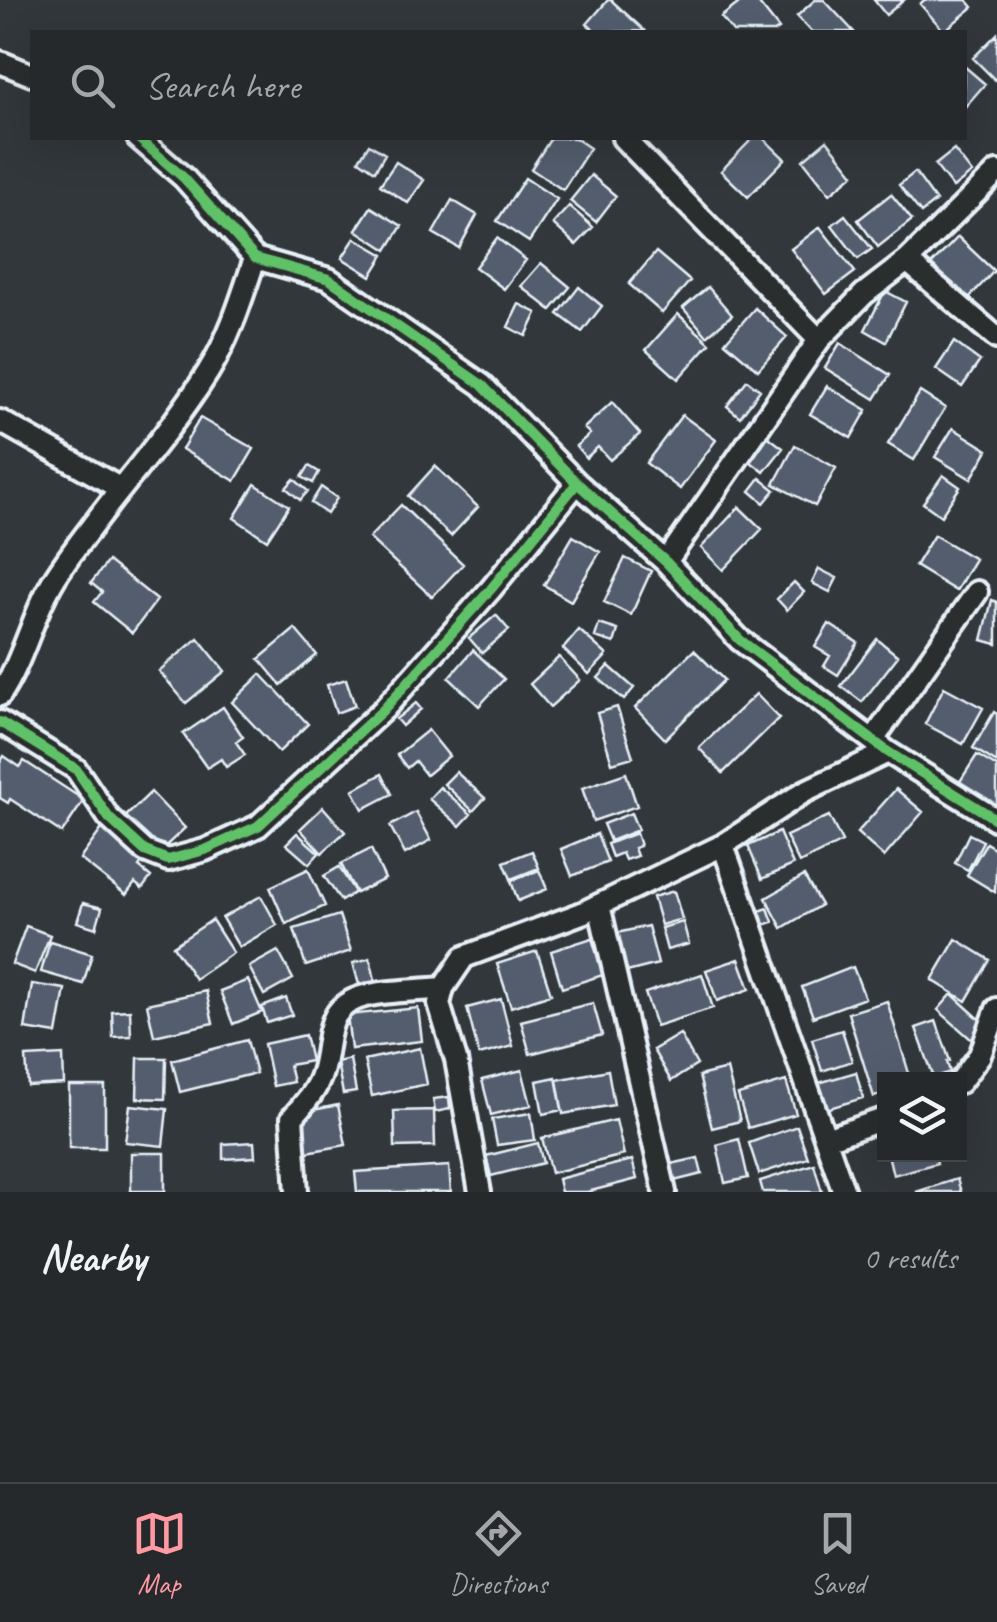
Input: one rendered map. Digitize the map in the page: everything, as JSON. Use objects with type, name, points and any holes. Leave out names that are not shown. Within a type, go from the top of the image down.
[{"type":"street","points":[[0,62],[30,75]]},
{"type":"street","points":[[140,140],[184,178],[254,258],[329,280],[482,385],[576,483],[666,562],[740,640],[880,746],[997,820]]},
{"type":"street","points":[[625,140],[820,340]]},
{"type":"street","points":[[666,562],[820,340],[864,294],[907,261],[997,172]]},
{"type":"street","points":[[0,694],[13,676],[33,620],[58,572],[208,372],[233,324],[254,258]]},
{"type":"street","points":[[907,261],[997,338]]},
{"type":"street","points":[[0,421],[121,489]]},
{"type":"street","points":[[0,722],[76,769],[110,818],[145,851],[168,860],[205,850],[258,826],[383,710],[491,589],[576,483]]},
{"type":"street","points":[[480,1192],[456,1060],[439,1004],[444,988],[464,957],[599,905],[723,845],[880,746],[977,592]]},
{"type":"street","points":[[723,845],[844,1192]]},
{"type":"street","points":[[599,905],[665,1192]]},
{"type":"street","points":[[297,1192],[292,1118],[309,1098],[322,1072],[327,1034],[335,1013],[362,997],[444,988]]},
{"type":"street","points":[[967,1073],[980,1055],[997,1009]]},
{"type":"street","points":[[826,1139],[877,1121]]},
{"type":"building","points":[[611,0],[644,30],[594,30],[587,24]]},
{"type":"building","points":[[743,0],[756,0],[779,29],[731,30],[721,17]]},
{"type":"building","points":[[815,0],[824,0],[852,30],[810,30],[797,16]]},
{"type":"building","points":[[874,0],[904,0],[886,15]]},
{"type":"building","points":[[924,0],[967,0],[973,7],[943,30],[920,4]]},
{"type":"building","points":[[997,34],[997,78],[995,80],[973,58]]},
{"type":"building","points":[[967,69],[985,84],[967,105]]},
{"type":"building","points":[[550,140],[578,140],[590,148],[563,190],[531,169]]},
{"type":"building","points":[[751,140],[765,140],[785,159],[748,197],[721,171]]},
{"type":"building","points":[[827,140],[854,174],[830,194],[803,160]]},
{"type":"building","points":[[369,144],[385,154],[375,171],[359,160]]},
{"type":"building","points":[[954,150],[972,173],[953,188],[935,165]]},
{"type":"building","points":[[396,162],[424,180],[408,203],[380,185]]},
{"type":"building","points":[[915,172],[936,201],[921,213],[899,185]]},
{"type":"building","points":[[591,175],[616,196],[596,222],[570,201]]},
{"type":"building","points":[[525,178],[557,199],[529,242],[497,221]]},
{"type":"building","points":[[891,194],[912,220],[878,247],[858,220]]},
{"type":"building","points":[[452,200],[477,215],[459,248],[433,233]]},
{"type":"building","points":[[569,206],[593,227],[576,245],[553,224]]},
{"type":"building","points":[[371,207],[402,226],[387,250],[356,230]]},
{"type":"building","points":[[845,215],[872,249],[858,259],[832,225]]},
{"type":"building","points":[[820,227],[855,272],[826,294],[791,249]]},
{"type":"building","points":[[958,237],[994,271],[968,299],[931,265]]},
{"type":"building","points":[[355,238],[384,255],[371,276],[342,258]]},
{"type":"building","points":[[497,238],[526,260],[504,289],[475,267]]},
{"type":"building","points":[[656,252],[690,281],[662,313],[629,284]]},
{"type":"building","points":[[541,263],[570,287],[551,310],[521,286]]},
{"type":"building","points":[[579,287],[602,306],[582,332],[558,314]]},
{"type":"building","points":[[708,287],[732,315],[707,336],[683,308]]},
{"type":"building","points":[[885,291],[906,302],[886,342],[865,330]]},
{"type":"building","points":[[519,304],[537,313],[526,336],[508,327]]},
{"type":"building","points":[[755,308],[787,337],[758,370],[725,342]]},
{"type":"building","points":[[678,314],[710,343],[678,379],[646,350]]},
{"type":"building","points":[[954,342],[980,361],[962,387],[936,369]]},
{"type":"building","points":[[840,343],[890,375],[875,399],[825,368]]},
{"type":"building","points":[[747,380],[760,390],[740,417],[727,406]]},
{"type":"building","points":[[827,386],[867,410],[851,438],[810,414]]},
{"type":"building","points":[[920,392],[945,408],[914,460],[888,444]]},
{"type":"building","points":[[612,402],[640,434],[610,460],[598,447],[586,458],[576,446],[590,434],[584,428]]},
{"type":"building","points":[[682,415],[716,440],[680,489],[646,463]]},
{"type":"building","points":[[200,418],[254,449],[235,481],[182,449]]},
{"type":"building","points":[[953,428],[988,450],[971,479],[935,457]]},
{"type":"building","points":[[766,435],[783,448],[764,472],[747,459]]},
{"type":"building","points":[[795,445],[836,468],[815,506],[774,484]]},
{"type":"building","points":[[309,466],[319,472],[313,483],[302,477]]},
{"type":"building","points":[[435,466],[478,507],[451,536],[408,496]]},
{"type":"building","points":[[943,475],[960,487],[941,516],[923,503]]},
{"type":"building","points":[[760,478],[775,490],[764,503],[750,491]]},
{"type":"building","points":[[294,479],[308,491],[300,500],[286,488]]},
{"type":"building","points":[[255,484],[289,506],[267,540],[234,518]]},
{"type":"building","points":[[321,487],[337,498],[327,514],[311,503]]},
{"type":"building","points":[[401,505],[463,564],[432,597],[369,538]]},
{"type":"building","points":[[739,507],[762,529],[723,570],[701,548]]},
{"type":"building","points":[[934,535],[975,559],[956,591],[915,566]]},
{"type":"building","points":[[573,536],[600,552],[571,601],[544,585]]},
{"type":"building","points":[[625,558],[651,571],[631,615],[604,602]]},
{"type":"building","points":[[108,561],[157,600],[132,633],[94,602],[102,592],[91,583]]},
{"type":"building","points":[[819,569],[837,578],[830,592],[812,583]]},
{"type":"building","points":[[794,582],[804,592],[787,610],[777,599]]},
{"type":"building","points":[[992,600],[997,602],[997,644],[982,640]]},
{"type":"building","points":[[496,615],[509,630],[482,653],[469,638]]},
{"type":"building","points":[[599,624],[618,630],[614,643],[595,637]]},
{"type":"building","points":[[829,624],[858,643],[838,675],[824,666],[830,656],[815,647]]},
{"type":"building","points":[[295,629],[317,655],[281,685],[259,659]]},
{"type":"building","points":[[579,630],[607,655],[589,674],[563,649]]},
{"type":"building","points":[[198,638],[225,671],[186,703],[159,671]]},
{"type":"building","points":[[877,639],[898,656],[862,702],[841,686]]},
{"type":"building","points":[[473,650],[504,679],[479,706],[449,678]]},
{"type":"building","points":[[694,650],[724,680],[665,739],[635,708]]},
{"type":"building","points":[[559,657],[580,680],[550,707],[530,684]]},
{"type":"building","points":[[609,666],[634,688],[624,700],[598,678]]},
{"type":"building","points":[[261,674],[308,724],[279,752],[232,702]]},
{"type":"building","points":[[346,679],[355,706],[336,713],[327,685]]},
{"type":"building","points":[[944,687],[983,708],[963,744],[925,724]]},
{"type":"building","points":[[756,694],[779,718],[723,773],[699,748]]},
{"type":"building","points":[[416,703],[421,709],[402,726],[396,719]]},
{"type":"building","points":[[223,707],[243,737],[236,742],[245,755],[226,767],[221,759],[207,768],[183,734]]},
{"type":"building","points":[[617,707],[633,757],[612,763],[597,713]]},
{"type":"building","points":[[994,712],[997,714],[997,763],[973,748]]},
{"type":"building","points":[[428,730],[449,756],[426,775],[415,761],[407,768],[397,755]]},
{"type":"building","points":[[977,755],[997,767],[997,811],[957,786]]},
{"type":"building","points":[[4,756],[20,767],[24,761],[84,800],[62,833],[10,799],[8,803],[0,798],[0,763]]},
{"type":"building","points":[[456,772],[485,798],[473,811],[444,784]]},
{"type":"building","points":[[626,773],[637,806],[593,821],[582,788]]},
{"type":"building","points":[[382,774],[392,794],[363,809],[353,790]]},
{"type":"building","points":[[440,787],[471,814],[460,826],[429,799]]},
{"type":"building","points":[[896,789],[923,812],[884,857],[857,833]]},
{"type":"building","points":[[151,792],[185,828],[156,855],[122,820]]},
{"type":"building","points":[[323,807],[345,832],[322,853],[300,829]]},
{"type":"building","points":[[416,812],[431,840],[405,854],[390,826]]},
{"type":"building","points":[[631,813],[638,830],[610,841],[603,824]]},
{"type":"building","points":[[829,816],[842,842],[799,863],[786,836]]},
{"type":"building","points":[[104,826],[146,858],[139,867],[151,877],[142,889],[135,883],[126,895],[80,859]]},
{"type":"building","points":[[779,832],[793,865],[762,879],[748,846]]},
{"type":"building","points":[[297,833],[319,853],[309,864],[286,844]]},
{"type":"building","points":[[636,833],[640,846],[634,848],[637,856],[625,860],[622,853],[612,857],[607,844]]},
{"type":"building","points":[[597,834],[608,862],[572,876],[561,849]]},
{"type":"building","points":[[969,834],[983,841],[968,870],[955,863]]},
{"type":"building","points":[[986,843],[997,850],[995,892],[967,875]]},
{"type":"building","points":[[371,849],[385,879],[356,893],[341,864]]},
{"type":"building","points":[[532,851],[539,868],[511,879],[504,862]]},
{"type":"building","points":[[339,867],[355,892],[341,901],[324,876]]},
{"type":"building","points":[[308,869],[325,906],[286,924],[270,887]]},
{"type":"building","points":[[539,870],[547,889],[518,901],[511,881]]},
{"type":"building","points":[[804,876],[821,905],[782,928],[766,898]]},
{"type":"building","points":[[674,891],[682,919],[661,925],[653,897]]},
{"type":"building","points":[[261,896],[277,925],[239,947],[222,918]]},
{"type":"building","points":[[83,903],[102,908],[96,928],[77,922]]},
{"type":"building","points":[[768,908],[773,922],[758,927],[753,913]]},
{"type":"building","points":[[339,915],[351,951],[306,966],[294,929]]},
{"type":"building","points":[[212,920],[233,953],[195,979],[173,946]]},
{"type":"building","points":[[683,922],[689,944],[667,950],[661,928]]},
{"type":"building","points":[[26,926],[50,935],[35,973],[12,964]]},
{"type":"building","points":[[648,926],[658,964],[627,972],[617,933]]},
{"type":"building","points":[[592,938],[603,975],[562,988],[551,951]]},
{"type":"building","points":[[956,939],[990,960],[966,1001],[932,980]]},
{"type":"building","points":[[50,941],[92,954],[83,984],[41,972]]},
{"type":"building","points":[[278,951],[293,979],[264,995],[249,967]]},
{"type":"building","points":[[537,951],[551,994],[511,1007],[497,964]]},
{"type":"building","points":[[370,958],[376,984],[360,988],[353,963]]},
{"type":"building","points":[[739,959],[750,989],[717,1001],[706,970]]},
{"type":"building","points":[[853,967],[865,998],[813,1017],[802,987]]},
{"type":"building","points":[[702,974],[713,1008],[656,1026],[645,993]]},
{"type":"building","points":[[248,980],[262,1012],[233,1024],[220,991]]},
{"type":"building","points":[[32,984],[65,989],[57,1034],[25,1029]]},
{"type":"building","points":[[206,991],[213,1023],[154,1036],[147,1004]]},
{"type":"building","points":[[952,994],[985,1024],[972,1040],[938,1010]]},
{"type":"building","points":[[286,998],[292,1015],[267,1023],[262,1007]]},
{"type":"building","points":[[501,999],[513,1046],[479,1055],[467,1008]]},
{"type":"building","points":[[887,1001],[909,1072],[877,1072],[874,1097],[848,1013]]},
{"type":"building","points":[[593,1003],[602,1035],[530,1054],[521,1021]]},
{"type":"building","points":[[418,1008],[422,1041],[351,1049],[347,1015]]},
{"type":"building","points":[[130,1010],[131,1036],[113,1037],[112,1011]]},
{"type":"building","points":[[936,1021],[950,1072],[932,1072],[916,1028]]},
{"type":"building","points":[[842,1030],[852,1061],[822,1071],[812,1039]]},
{"type":"building","points":[[680,1034],[697,1065],[671,1081],[653,1050]]},
{"type":"building","points":[[305,1035],[311,1061],[289,1065],[293,1082],[273,1086],[264,1044]]},
{"type":"building","points":[[247,1040],[256,1073],[180,1092],[172,1060]]},
{"type":"building","points":[[420,1048],[427,1084],[372,1096],[364,1060]]},
{"type":"building","points":[[63,1055],[64,1084],[28,1086],[26,1057]]},
{"type":"building","points":[[138,1058],[166,1058],[165,1099],[137,1098]]},
{"type":"building","points":[[350,1059],[356,1092],[343,1094],[337,1062]]},
{"type":"building","points":[[727,1069],[740,1121],[712,1128],[699,1076]]},
{"type":"building","points":[[522,1070],[531,1105],[491,1115],[482,1080]]},
{"type":"building","points":[[608,1070],[614,1105],[563,1114],[557,1080]]},
{"type":"building","points":[[856,1072],[863,1098],[823,1110],[815,1084]]},
{"type":"building","points":[[556,1077],[562,1110],[543,1114],[537,1081]]},
{"type":"building","points":[[786,1081],[796,1114],[748,1128],[738,1095]]},
{"type":"building","points":[[69,1086],[105,1086],[105,1148],[69,1148]]},
{"type":"building","points":[[449,1097],[450,1109],[435,1112],[433,1099]]},
{"type":"building","points":[[130,1105],[167,1109],[163,1146],[125,1142]]},
{"type":"building","points":[[338,1105],[346,1145],[307,1152],[299,1113]]},
{"type":"building","points":[[434,1110],[435,1146],[395,1147],[394,1111]]},
{"type":"building","points":[[531,1113],[535,1140],[497,1145],[492,1119]]},
{"type":"building","points":[[616,1120],[624,1155],[551,1173],[542,1138]]},
{"type":"building","points":[[797,1126],[808,1158],[759,1174],[749,1143]]},
{"type":"building","points":[[739,1139],[748,1178],[725,1183],[717,1145]]},
{"type":"building","points":[[254,1142],[255,1157],[223,1159],[223,1144]]},
{"type":"building","points":[[538,1143],[543,1163],[491,1176],[486,1156]]},
{"type":"building","points":[[131,1153],[165,1153],[165,1191],[131,1191]]},
{"type":"building","points":[[698,1158],[702,1174],[674,1181],[671,1164]]},
{"type":"building","points":[[632,1160],[637,1179],[587,1192],[561,1192],[558,1179]]},
{"type":"building","points":[[890,1162],[937,1162],[937,1163],[893,1175]]},
{"type":"building","points":[[814,1164],[822,1192],[763,1192],[760,1181]]},
{"type":"building","points":[[449,1166],[451,1192],[357,1192],[355,1172]]},
{"type":"building","points":[[957,1179],[961,1192],[916,1192]]},
{"type":"cycle path","points":[[140,140],[184,178],[255,258],[329,279],[482,385],[577,483],[666,562],[740,640],[888,752],[997,820]]},
{"type":"cycle path","points":[[0,722],[76,769],[109,818],[145,851],[168,860],[205,850],[258,826],[383,710],[491,589],[577,483]]}]
